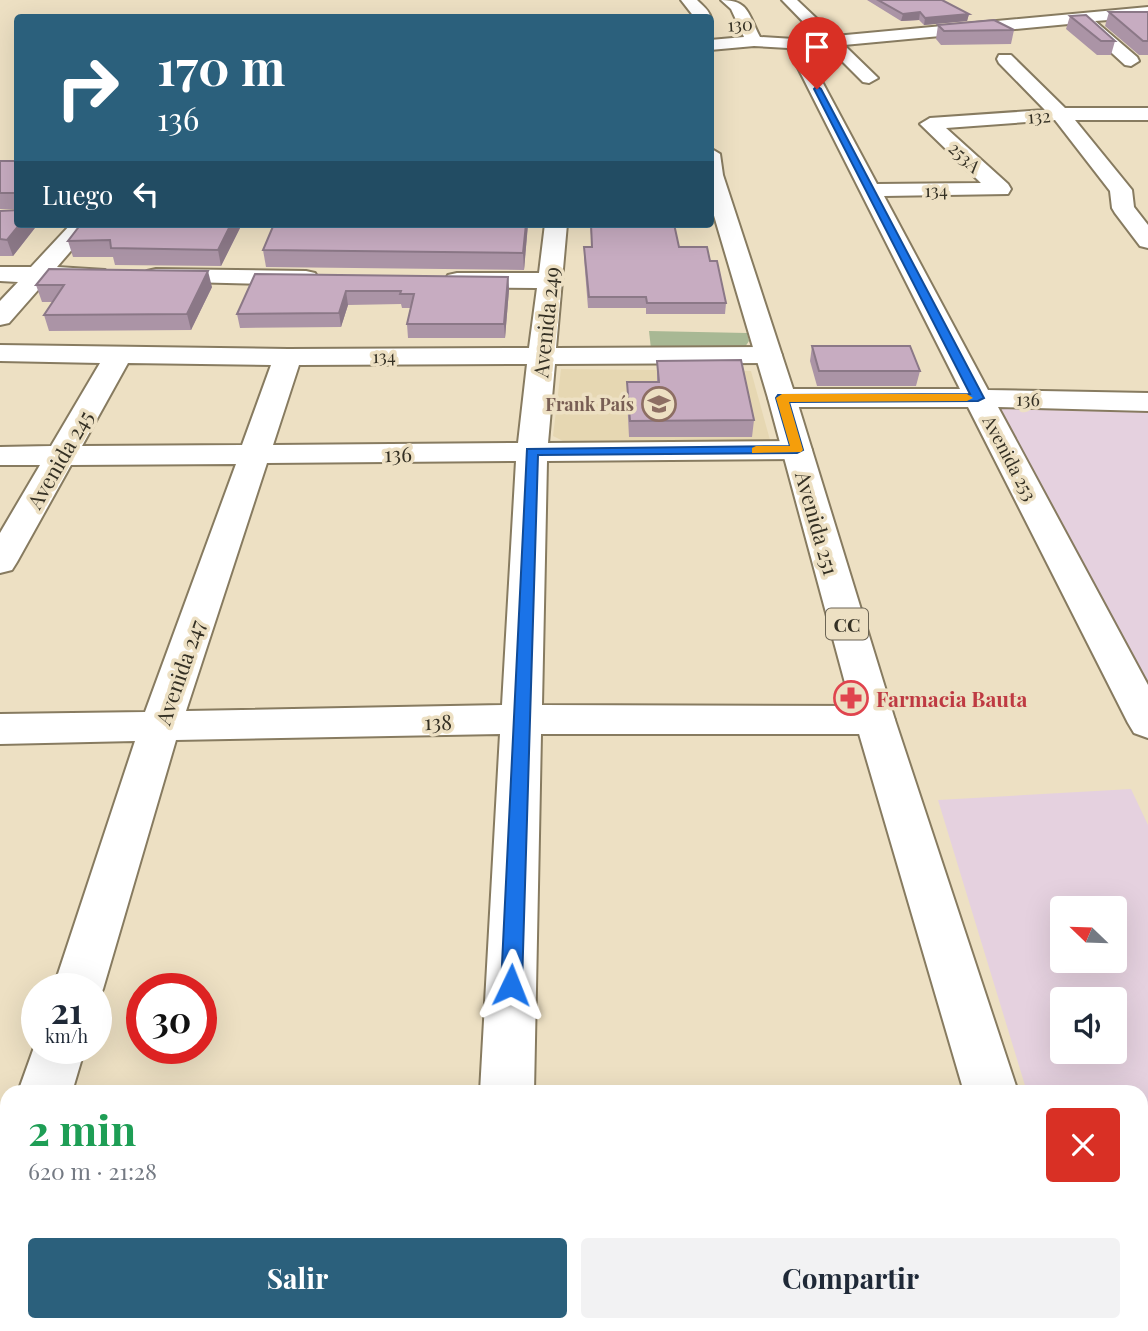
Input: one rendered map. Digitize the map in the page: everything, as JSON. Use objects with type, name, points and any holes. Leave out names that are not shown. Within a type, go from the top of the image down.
[{"type":"street","points":[[688,0],[701,14]]},
{"type":"street","points":[[728,0],[737,7],[754,41]]},
{"type":"street","points":[[789,0],[869,78]]},
{"type":"street","name":"130","points":[[714,46],[754,41],[794,44],[834,41],[1148,12]]},
{"type":"street","points":[[1082,18],[1139,67]]},
{"type":"street","points":[[1005,26],[1023,50],[1005,59],[1060,114],[1121,190],[1124,208],[1148,242]]},
{"type":"street","name":"Avenida 253","points":[[794,44],[1148,723]]},
{"type":"street","name":"132","points":[[930,124],[1060,114],[1148,114]]},
{"type":"street","name":"253A","points":[[930,124],[1000,189]]},
{"type":"street","name":"Avenida 251","points":[[714,178],[782,398],[875,720],[989,1085]]},
{"type":"street","name":"134","points":[[871,190],[1000,189]]},
{"type":"street","points":[[1121,190],[1148,190]]},
{"type":"street","points":[[0,317],[79,228]]},
{"type":"street","name":"Avenida 249","points":[[507,1085],[532,451],[556,228]]},
{"type":"street","points":[[0,274],[336,278]]},
{"type":"street","points":[[429,279],[550,281]]},
{"type":"street","name":"134","points":[[0,354],[288,357],[768,355]]},
{"type":"street","name":"Avenida 245","points":[[0,562],[118,356]]},
{"type":"street","name":"Avenida 247","points":[[83,973],[160,726],[288,357]]},
{"type":"street","name":"136","points":[[782,398],[978,398],[1148,402]]},
{"type":"street","name":"136","points":[[0,456],[797,450]]},
{"type":"street","name":"138","points":[[0,729],[521,719],[875,720]]},
{"type":"street","points":[[47,1085],[54,1064]]},
{"type":"shaded area","name":"Frank País","points":[[561,369],[751,371],[770,440],[563,441],[553,436]]},
{"type":"shaded area","points":[[987,407],[1148,409],[1148,717]]},
{"type":"shaded area","points":[[1131,789],[1148,825],[1148,1085],[1025,1085],[938,800]]},
{"type":"green space","points":[[649,331],[747,333],[749,341],[745,347],[651,349]]},
{"type":"building","points":[[878,0],[942,0],[969,14],[925,18],[920,12],[903,14]]},
{"type":"building","points":[[1109,12],[1148,12],[1148,41],[1143,41]]},
{"type":"building","points":[[1086,15],[1115,41],[1101,41],[1070,16]]},
{"type":"building","points":[[994,20],[1014,30],[944,31],[938,25]]},
{"type":"building","points":[[0,161],[14,161],[14,193],[0,193]]},
{"type":"building","points":[[14,210],[14,228],[17,228],[7,240],[0,239],[0,211]]},
{"type":"building","points":[[78,228],[229,228],[218,250],[111,248],[110,240],[68,241]]},
{"type":"building","points":[[272,228],[526,228],[523,253],[263,250]]},
{"type":"building","points":[[591,228],[675,228],[679,247],[707,247],[710,261],[717,261],[726,303],[647,303],[646,297],[589,297],[584,247],[592,247]]},
{"type":"building","points":[[49,269],[208,271],[187,314],[44,315],[64,285],[36,285]]},
{"type":"building","points":[[255,274],[508,277],[504,324],[407,324],[414,294],[400,294],[401,291],[346,291],[339,313],[237,314]]},
{"type":"building","points":[[812,346],[910,346],[920,371],[819,371]]},
{"type":"building","points":[[741,360],[754,420],[630,421],[627,382],[659,382],[657,361]]},
{"type":"slow traffic","points":[[756,450],[797,450],[782,398],[967,398]]},
{"type":"place","name":"Frank País","points":[[659,404]]},
{"type":"place","name":"Farmacia Bauta","points":[[851,698]]},
{"type":"route","points":[[511,985],[532,451],[797,450],[782,398],[978,398],[817,89]]}]
